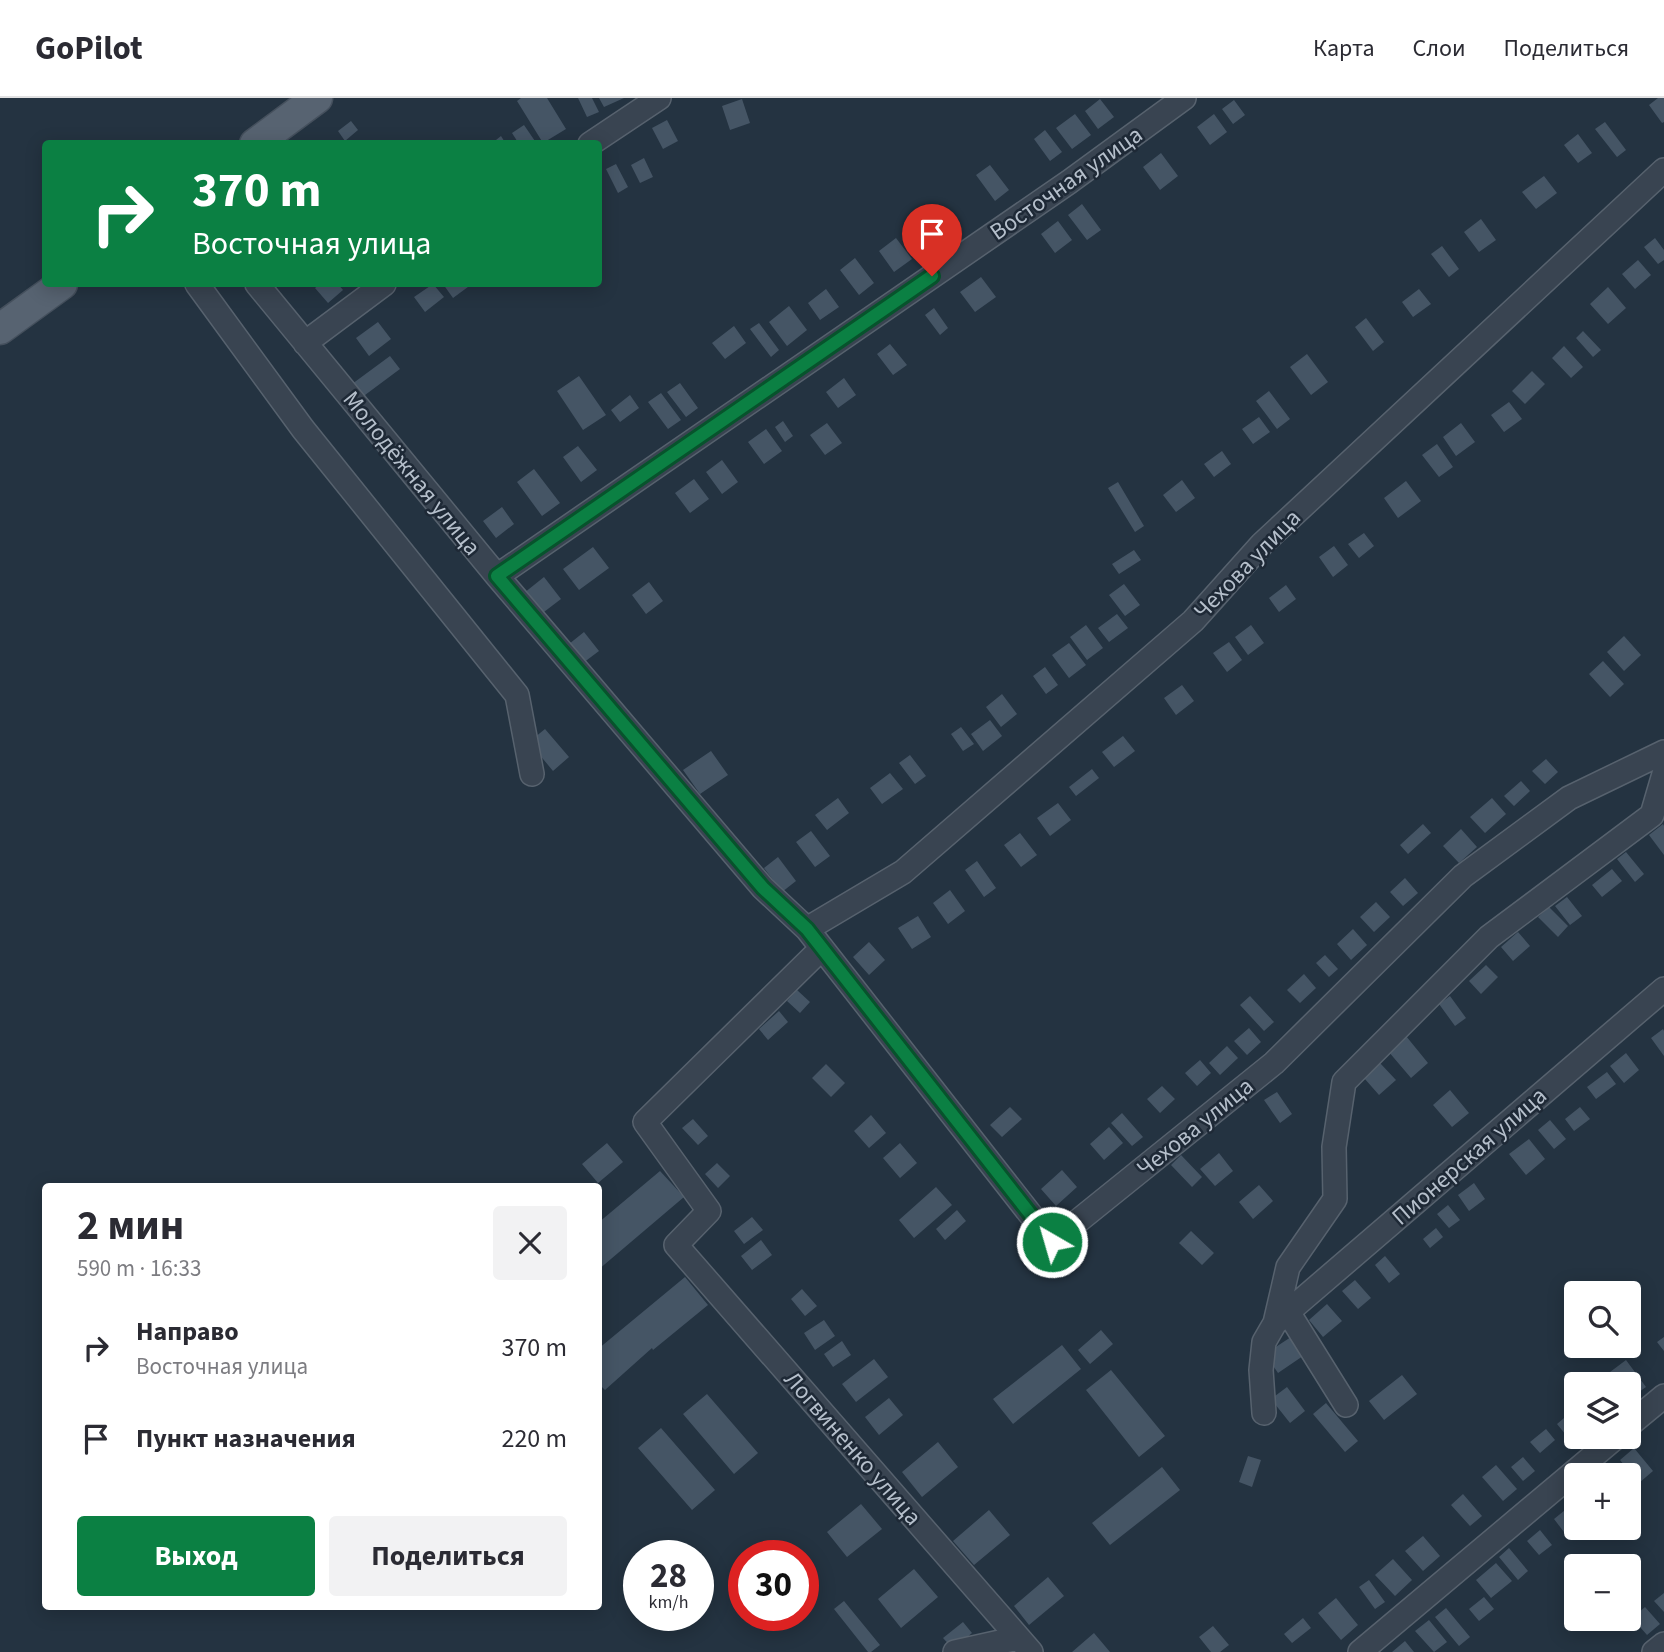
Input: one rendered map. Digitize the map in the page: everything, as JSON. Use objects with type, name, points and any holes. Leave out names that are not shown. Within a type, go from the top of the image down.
[{"type":"main road","points":[[260,140],[317,98]]},
{"type":"main road","points":[[0,329],[58,287]]},
{"type":"street","points":[[596,140],[659,98]]},
{"type":"street","name":"Восточная улица","points":[[497,576],[1069,182],[1184,98]]},
{"type":"street","name":"Чехова улица","points":[[807,929],[903,872],[1193,621],[1262,544],[1664,170]]},
{"type":"street","points":[[199,287],[303,429],[517,695],[532,774]]},
{"type":"street","name":"Молодёжная улица","points":[[259,287],[497,576],[763,888],[807,929],[1052,1242]]},
{"type":"street","points":[[305,343],[380,287]]},
{"type":"street","name":"Чехова улица","points":[[1052,1242],[1274,1063],[1463,876],[1569,798],[1664,752]]},
{"type":"street","points":[[1264,1413],[1261,1370],[1264,1342],[1281,1317],[1288,1267],[1335,1199],[1334,1147],[1344,1082],[1489,937],[1652,815],[1664,774]]},
{"type":"street","name":"Логвиненко улица","points":[[822,948],[645,1122],[709,1211],[676,1245],[1025,1645]]},
{"type":"street","name":"Пионерская улица","points":[[1281,1317],[1664,989]]},
{"type":"street","points":[[1281,1317],[1346,1405]]},
{"type":"street","points":[[1641,1415],[1664,1396]]},
{"type":"street","points":[[1360,1652],[1602,1449]]},
{"type":"street","points":[[1654,1652],[1664,1644]]},
{"type":"street","points":[[955,1652],[1025,1645]]},
{"type":"building","points":[[521,98],[547,98],[566,129],[548,140],[541,140],[517,101]]},
{"type":"building","points":[[578,98],[592,98],[599,112],[587,117]]},
{"type":"building","points":[[599,98],[624,98],[604,107]]},
{"type":"building","points":[[1658,98],[1664,98],[1662,123],[1649,105]]},
{"type":"building","points":[[742,99],[750,123],[730,130],[722,106]]},
{"type":"building","points":[[1100,99],[1114,117],[1098,129],[1085,111]]},
{"type":"building","points":[[1234,100],[1245,115],[1233,124],[1222,109]]},
{"type":"building","points":[[1075,114],[1091,135],[1072,149],[1056,128]]},
{"type":"building","points":[[1214,114],[1227,132],[1210,145],[1197,127]]},
{"type":"building","points":[[667,120],[678,141],[663,149],[652,128]]},
{"type":"building","points":[[351,121],[358,130],[346,140],[338,131]]},
{"type":"building","points":[[1605,122],[1626,150],[1617,157],[1595,129]]},
{"type":"building","points":[[524,125],[534,140],[516,140],[512,133]]},
{"type":"building","points":[[1045,130],[1062,152],[1050,161],[1034,139]]},
{"type":"building","points":[[1578,134],[1592,153],[1578,163],[1564,145]]},
{"type":"building","points":[[1161,153],[1178,176],[1160,190],[1143,167]]},
{"type":"building","points":[[644,158],[653,177],[640,183],[631,165]]},
{"type":"building","points":[[616,164],[628,187],[618,193],[606,169]]},
{"type":"building","points":[[990,165],[1009,190],[995,201],[976,175]]},
{"type":"building","points":[[1544,176],[1557,193],[1536,209],[1522,192]]},
{"type":"building","points":[[1082,204],[1101,230],[1087,240],[1068,215]]},
{"type":"building","points":[[930,213],[948,236],[934,246],[917,223]]},
{"type":"building","points":[[1481,219],[1496,240],[1479,252],[1464,232]]},
{"type":"building","points":[[1058,221],[1072,240],[1055,253],[1041,234]]},
{"type":"building","points":[[896,238],[912,259],[894,272],[879,251]]},
{"type":"building","points":[[1655,238],[1664,250],[1664,260],[1658,264],[1644,247]]},
{"type":"building","points":[[1442,246],[1459,269],[1449,277],[1431,254]]},
{"type":"building","points":[[855,258],[874,283],[859,295],[840,270]]},
{"type":"building","points":[[1638,260],[1651,275],[1635,289],[1622,274]]},
{"type":"building","points":[[981,277],[996,297],[975,312],[960,292]]},
{"type":"building","points":[[340,287],[343,290],[328,303],[315,288]]},
{"type":"building","points":[[429,287],[436,287],[444,297],[425,312],[414,297]]},
{"type":"building","points":[[445,287],[468,287],[453,298]]},
{"type":"building","points":[[1608,287],[1626,308],[1608,324],[1590,304]]},
{"type":"building","points":[[826,289],[839,307],[820,320],[808,303]]},
{"type":"building","points":[[1419,289],[1431,304],[1413,317],[1402,302]]},
{"type":"building","points":[[789,306],[807,330],[787,346],[769,322]]},
{"type":"building","points":[[934,308],[948,328],[940,335],[925,315]]},
{"type":"building","points":[[1366,318],[1384,342],[1373,351],[1355,327]]},
{"type":"building","points":[[378,322],[391,339],[369,356],[356,338]]},
{"type":"building","points":[[759,323],[779,350],[771,357],[750,329]]},
{"type":"building","points":[[734,326],[746,343],[725,359],[712,343]]},
{"type":"building","points":[[1583,331],[1601,350],[1593,357],[1576,338]]},
{"type":"building","points":[[890,344],[907,365],[893,375],[877,354]]},
{"type":"building","points":[[1564,346],[1583,367],[1571,378],[1552,358]]},
{"type":"building","points":[[1307,354],[1328,382],[1311,395],[1290,367]]},
{"type":"building","points":[[390,356],[400,369],[361,398],[352,384]]},
{"type":"building","points":[[1532,371],[1545,384],[1525,404],[1512,391]]},
{"type":"building","points":[[579,376],[606,415],[583,430],[557,391]]},
{"type":"building","points":[[844,378],[856,395],[838,408],[826,392]]},
{"type":"building","points":[[680,383],[698,408],[686,417],[667,392]]},
{"type":"building","points":[[1269,391],[1290,419],[1277,429],[1256,401]]},
{"type":"building","points":[[661,393],[681,420],[668,429],[648,402]]},
{"type":"building","points":[[630,395],[639,408],[620,422],[611,410]]},
{"type":"building","points":[[1509,402],[1522,419],[1504,432],[1491,415]]},
{"type":"building","points":[[1259,417],[1270,432],[1253,444],[1242,429]]},
{"type":"building","points":[[783,421],[793,436],[785,442],[775,427]]},
{"type":"building","points":[[827,423],[842,443],[825,455],[810,435]]},
{"type":"building","points":[[1461,423],[1475,442],[1456,456],[1443,437]]},
{"type":"building","points":[[766,429],[782,451],[764,464],[748,442]]},
{"type":"building","points":[[1437,444],[1453,467],[1439,477],[1422,455]]},
{"type":"building","points":[[578,446],[597,470],[581,482],[563,457]]},
{"type":"building","points":[[1222,451],[1231,464],[1214,477],[1204,464]]},
{"type":"building","points":[[722,460],[738,482],[722,494],[706,472]]},
{"type":"building","points":[[534,469],[560,503],[542,516],[517,482]]},
{"type":"building","points":[[694,479],[709,499],[690,513],[675,493]]},
{"type":"building","points":[[1182,480],[1195,498],[1176,512],[1163,495]]},
{"type":"building","points":[[1406,481],[1421,501],[1398,518],[1384,498]]},
{"type":"building","points":[[1118,482],[1144,526],[1135,532],[1108,488]]},
{"type":"building","points":[[502,507],[514,524],[496,538],[483,521]]},
{"type":"building","points":[[1364,533],[1374,546],[1359,558],[1348,544]]},
{"type":"building","points":[[1334,546],[1348,565],[1333,577],[1319,557]]},
{"type":"building","points":[[593,547],[609,568],[579,590],[563,569]]},
{"type":"building","points":[[1134,550],[1141,560],[1119,574],[1112,564]]},
{"type":"building","points":[[544,577],[561,599],[540,615],[524,593]]},
{"type":"building","points":[[649,582],[663,601],[646,614],[632,595]]},
{"type":"building","points":[[1124,584],[1140,605],[1125,616],[1109,595]]},
{"type":"building","points":[[1286,585],[1296,599],[1279,612],[1269,598]]},
{"type":"building","points":[[1117,614],[1128,628],[1109,642],[1098,628]]},
{"type":"building","points":[[1086,625],[1103,648],[1087,660],[1070,637]]},
{"type":"building","points":[[1251,625],[1264,643],[1248,655],[1235,637]]},
{"type":"building","points":[[584,632],[599,651],[583,663],[569,644]]},
{"type":"building","points":[[1624,636],[1641,655],[1624,671],[1607,652]]},
{"type":"building","points":[[1229,642],[1242,660],[1227,672],[1213,653]]},
{"type":"building","points":[[1069,643],[1086,665],[1069,678],[1052,655]]},
{"type":"building","points":[[1603,661],[1624,684],[1610,697],[1589,674]]},
{"type":"building","points":[[1045,667],[1058,685],[1046,694],[1033,676]]},
{"type":"building","points":[[1182,685],[1194,701],[1176,715],[1164,698]]},
{"type":"building","points":[[1002,694],[1017,714],[1001,727],[986,707]]},
{"type":"building","points":[[990,720],[1002,736],[983,751],[971,734]]},
{"type":"building","points":[[961,727],[974,744],[963,751],[951,734]]},
{"type":"building","points":[[545,729],[569,757],[553,771],[529,742]]},
{"type":"building","points":[[1123,736],[1135,751],[1114,767],[1102,752]]},
{"type":"building","points":[[711,751],[728,775],[700,794],[683,770]]},
{"type":"building","points":[[910,755],[926,776],[915,784],[899,763]]},
{"type":"building","points":[[1546,759],[1558,772],[1545,784],[1532,771]]},
{"type":"building","points":[[1092,769],[1099,778],[1076,796],[1069,787]]},
{"type":"building","points":[[890,773],[903,789],[882,804],[870,788]]},
{"type":"building","points":[[1521,781],[1530,791],[1514,806],[1504,796]]},
{"type":"building","points":[[838,798],[849,813],[827,830],[815,815]]},
{"type":"building","points":[[1492,798],[1506,814],[1485,833],[1470,817]]},
{"type":"building","points":[[1058,803],[1071,820],[1050,836],[1037,818]]},
{"type":"building","points":[[1423,824],[1431,833],[1408,854],[1400,845]]},
{"type":"building","points":[[1663,824],[1664,826],[1664,855],[1649,835]]},
{"type":"building","points":[[1461,829],[1477,847],[1459,863],[1443,846]]},
{"type":"building","points":[[811,831],[830,856],[815,867],[796,842]]},
{"type":"building","points":[[1020,833],[1037,855],[1021,867],[1004,845]]},
{"type":"building","points":[[1626,852],[1644,874],[1635,882],[1617,859]]},
{"type":"building","points":[[778,857],[796,881],[782,892],[764,868]]},
{"type":"building","points":[[977,861],[996,888],[984,897],[965,870]]},
{"type":"building","points":[[1612,869],[1622,881],[1602,897],[1592,885]]},
{"type":"building","points":[[1405,878],[1418,893],[1403,906],[1390,892]]},
{"type":"building","points":[[950,890],[965,911],[948,924],[933,903]]},
{"type":"building","points":[[1567,897],[1582,916],[1570,925],[1555,906]]},
{"type":"building","points":[[1376,902],[1390,917],[1374,932],[1360,917]]},
{"type":"building","points":[[1549,907],[1568,926],[1558,937],[1538,917]]},
{"type":"building","points":[[918,916],[931,937],[912,949],[898,928]]},
{"type":"building","points":[[1353,929],[1367,945],[1351,960],[1337,944]]},
{"type":"building","points":[[1518,932],[1530,946],[1513,961],[1501,947]]},
{"type":"building","points":[[869,942],[885,960],[869,975],[853,957]]},
{"type":"building","points":[[1325,955],[1338,969],[1329,977],[1316,963]]},
{"type":"building","points":[[1486,965],[1498,977],[1481,994],[1469,981]]},
{"type":"building","points":[[1304,974],[1316,988],[1300,1003],[1287,990]]},
{"type":"building","points":[[797,990],[810,1002],[800,1013],[787,1001]]},
{"type":"building","points":[[1250,996],[1274,1022],[1264,1031],[1240,1005]]},
{"type":"building","points":[[1450,996],[1466,1018],[1455,1026],[1439,1004]]},
{"type":"building","points":[[779,1011],[788,1022],[768,1040],[759,1029]]},
{"type":"building","points":[[1249,1028],[1261,1042],[1247,1055],[1234,1041]]},
{"type":"building","points":[[1663,1029],[1664,1031],[1664,1056],[1651,1038]]},
{"type":"building","points":[[1406,1036],[1428,1063],[1411,1078],[1388,1051]]},
{"type":"building","points":[[1227,1046],[1238,1058],[1220,1075],[1209,1063]]},
{"type":"building","points":[[1626,1053],[1639,1070],[1624,1083],[1610,1066]]},
{"type":"building","points":[[1200,1060],[1211,1073],[1197,1086],[1185,1073]]},
{"type":"building","points":[[1380,1063],[1396,1080],[1379,1095],[1364,1078]]},
{"type":"building","points":[[826,1064],[845,1083],[831,1097],[812,1078]]},
{"type":"building","points":[[1607,1072],[1616,1084],[1596,1099],[1587,1087]]},
{"type":"building","points":[[1162,1086],[1175,1099],[1160,1113],[1147,1099]]},
{"type":"building","points":[[1450,1090],[1469,1113],[1452,1127],[1433,1105]]},
{"type":"building","points":[[1277,1092],[1292,1114],[1280,1123],[1264,1100]]},
{"type":"building","points":[[1010,1107],[1022,1119],[1002,1137],[990,1125]]},
{"type":"building","points":[[1580,1107],[1590,1119],[1574,1131],[1565,1119]]},
{"type":"building","points":[[1122,1113],[1143,1137],[1132,1146],[1111,1123]]},
{"type":"building","points":[[871,1115],[886,1133],[869,1148],[854,1131]]},
{"type":"building","points":[[693,1119],[708,1136],[698,1145],[682,1128]]},
{"type":"building","points":[[1550,1120],[1566,1139],[1554,1149],[1538,1130]]},
{"type":"building","points":[[1109,1127],[1123,1143],[1104,1160],[1090,1144]]},
{"type":"building","points":[[1529,1139],[1545,1159],[1526,1175],[1509,1154]]},
{"type":"building","points":[[607,1143],[623,1162],[598,1183],[582,1164]]},
{"type":"building","points":[[900,1143],[917,1163],[900,1178],[883,1158]]},
{"type":"building","points":[[1219,1153],[1233,1171],[1215,1186],[1200,1169]]},
{"type":"building","points":[[1181,1155],[1202,1177],[1192,1187],[1171,1165]]},
{"type":"building","points":[[717,1163],[730,1176],[718,1188],[705,1174]]},
{"type":"building","points":[[1062,1170],[1077,1187],[1056,1206],[1041,1189]]},
{"type":"building","points":[[660,1171],[684,1197],[602,1267],[602,1220]]},
{"type":"building","points":[[1474,1183],[1485,1199],[1469,1211],[1458,1195]]},
{"type":"building","points":[[1259,1185],[1273,1201],[1253,1219],[1239,1202]]},
{"type":"building","points":[[936,1187],[952,1205],[914,1238],[899,1220]]},
{"type":"building","points":[[1448,1205],[1460,1220],[1449,1228],[1437,1214]]},
{"type":"building","points":[[957,1210],[966,1221],[945,1240],[936,1229]]},
{"type":"building","points":[[752,1217],[763,1230],[744,1244],[734,1231]]},
{"type":"building","points":[[1436,1228],[1443,1237],[1430,1248],[1423,1239]]},
{"type":"building","points":[[1191,1231],[1214,1253],[1202,1265],[1179,1243]]},
{"type":"building","points":[[761,1240],[772,1255],[752,1270],[741,1256]]},
{"type":"building","points":[[1385,1256],[1400,1274],[1389,1283],[1375,1265]]},
{"type":"building","points":[[685,1277],[708,1305],[653,1350],[652,1348],[605,1390],[602,1387],[602,1346]]},
{"type":"building","points":[[1355,1280],[1371,1298],[1358,1309],[1342,1291]]},
{"type":"building","points":[[802,1289],[817,1306],[805,1316],[791,1299]]},
{"type":"building","points":[[1327,1304],[1342,1321],[1323,1337],[1309,1320]]},
{"type":"building","points":[[824,1320],[835,1336],[815,1350],[804,1333]]},
{"type":"building","points":[[1101,1330],[1113,1344],[1090,1364],[1078,1350]]},
{"type":"building","points":[[1291,1337],[1303,1356],[1278,1373],[1265,1354]]},
{"type":"building","points":[[1664,1337],[1664,1351],[1657,1342]]},
{"type":"building","points":[[842,1341],[851,1355],[833,1367],[824,1354]]},
{"type":"building","points":[[1062,1345],[1081,1369],[1013,1424],[993,1399]]},
{"type":"building","points":[[874,1359],[888,1377],[856,1402],[842,1384]]},
{"type":"building","points":[[1626,1360],[1635,1372],[1610,1372]]},
{"type":"building","points":[[1111,1370],[1165,1436],[1139,1457],[1086,1390]]},
{"type":"building","points":[[1402,1375],[1417,1394],[1384,1420],[1369,1401]]},
{"type":"building","points":[[1287,1387],[1305,1411],[1290,1423],[1271,1399]]},
{"type":"building","points":[[707,1394],[758,1453],[734,1474],[683,1414]]},
{"type":"building","points":[[889,1398],[903,1415],[879,1435],[865,1417]]},
{"type":"building","points":[[1326,1403],[1358,1441],[1345,1452],[1313,1414]]},
{"type":"building","points":[[1564,1418],[1564,1433],[1557,1424]]},
{"type":"building","points":[[661,1428],[715,1490],[692,1510],[638,1448]]},
{"type":"building","points":[[1546,1429],[1555,1440],[1540,1453],[1530,1442]]},
{"type":"building","points":[[938,1442],[958,1467],[922,1497],[902,1472]]},
{"type":"building","points":[[1635,1449],[1653,1471],[1641,1481],[1641,1463],[1622,1463],[1620,1460]]},
{"type":"building","points":[[1248,1456],[1261,1460],[1252,1487],[1239,1482]]},
{"type":"building","points":[[1523,1457],[1535,1471],[1523,1481],[1511,1467]]},
{"type":"building","points":[[1496,1465],[1517,1489],[1503,1501],[1482,1477]]},
{"type":"building","points":[[1162,1467],[1180,1490],[1110,1545],[1092,1523]]},
{"type":"building","points":[[1463,1494],[1482,1516],[1470,1526],[1451,1505]]},
{"type":"building","points":[[861,1504],[882,1529],[847,1557],[827,1532]]},
{"type":"building","points":[[989,1510],[1010,1535],[974,1565],[953,1541]]},
{"type":"building","points":[[1564,1511],[1564,1532],[1554,1519]]},
{"type":"building","points":[[1540,1530],[1552,1545],[1539,1555],[1527,1541]]},
{"type":"building","points":[[1423,1536],[1440,1556],[1423,1571],[1405,1551]]},
{"type":"building","points":[[1509,1548],[1528,1571],[1518,1580],[1499,1557]]},
{"type":"building","points":[[1393,1559],[1412,1580],[1395,1596],[1375,1575]]},
{"type":"building","points":[[1496,1563],[1512,1581],[1491,1598],[1476,1580]]},
{"type":"building","points":[[914,1569],[938,1597],[901,1628],[878,1599]]},
{"type":"building","points":[[1048,1577],[1064,1596],[1029,1625],[1014,1606]]},
{"type":"building","points":[[1369,1580],[1385,1602],[1375,1609],[1359,1587]]},
{"type":"building","points":[[1664,1593],[1664,1612],[1654,1601]]},
{"type":"building","points":[[1484,1597],[1494,1609],[1479,1621],[1469,1609]]},
{"type":"building","points":[[1336,1598],[1358,1625],[1341,1640],[1318,1613]]},
{"type":"building","points":[[844,1601],[880,1645],[871,1652],[868,1652],[834,1609]]},
{"type":"building","points":[[1645,1607],[1660,1624],[1647,1635],[1641,1628],[1641,1610]]},
{"type":"building","points":[[1446,1608],[1470,1637],[1459,1646],[1435,1617]]},
{"type":"building","points":[[1303,1618],[1311,1628],[1292,1643],[1284,1634]]},
{"type":"building","points":[[1429,1620],[1447,1642],[1434,1652],[1415,1631]]},
{"type":"building","points":[[963,1622],[972,1633],[953,1649],[943,1638]]},
{"type":"building","points":[[1213,1626],[1229,1645],[1220,1652],[1211,1652],[1199,1637]]},
{"type":"building","points":[[1094,1633],[1110,1652],[1072,1652]]},
{"type":"building","points":[[1405,1641],[1414,1652],[1392,1652]]},
{"type":"route","points":[[932,276],[497,576],[763,888],[807,929],[1052,1242]]}]
